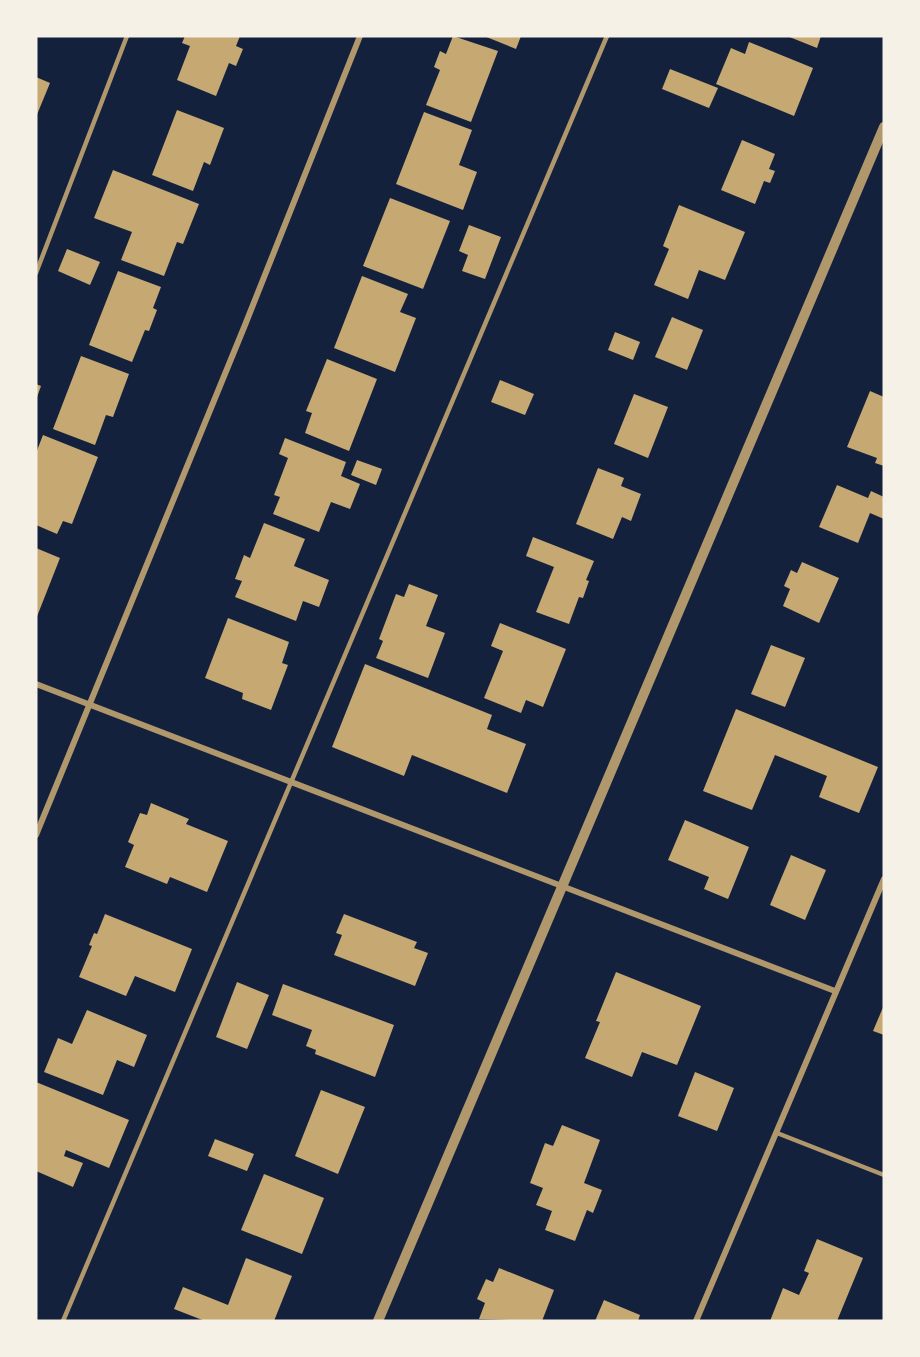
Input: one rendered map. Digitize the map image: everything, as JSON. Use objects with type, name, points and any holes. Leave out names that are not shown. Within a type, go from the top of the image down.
[{"type":"street","points":[[36,835],[91,705],[360,36]]},
{"type":"street","points":[[378,1321],[884,127]]},
{"type":"street","points":[[36,684],[835,991]]},
{"type":"street","points":[[696,1321],[884,879]]},
{"type":"lane","points":[[36,273],[127,36]]},
{"type":"lane","points":[[63,1321],[607,36]]},
{"type":"lane","points":[[777,1133],[884,1175]]},
{"type":"building","points":[[185,36],[240,36],[236,46],[243,49],[236,66],[229,63],[216,96],[177,80],[190,46],[182,43]]},
{"type":"building","points":[[453,36],[498,51],[471,122],[426,105],[440,70],[434,67],[440,51],[446,54]]},
{"type":"building","points":[[484,36],[521,36],[516,49]]},
{"type":"building","points":[[787,36],[821,36],[817,48]]},
{"type":"building","points":[[749,42],[813,68],[794,116],[716,84],[731,48],[745,54]]},
{"type":"building","points":[[670,69],[718,88],[709,108],[662,89]]},
{"type":"building","points":[[36,77],[50,83],[36,117]]},
{"type":"building","points":[[177,110],[224,128],[210,165],[204,162],[193,191],[152,175]]},
{"type":"building","points":[[424,112],[472,130],[459,165],[477,172],[463,210],[396,184]]},
{"type":"building","points":[[742,140],[775,154],[769,169],[775,171],[770,183],[764,181],[755,204],[721,190]]},
{"type":"building","points":[[113,170],[199,204],[183,244],[177,242],[164,276],[121,260],[132,232],[94,218]]},
{"type":"building","points":[[390,198],[450,221],[423,289],[363,266]]},
{"type":"building","points":[[679,205],[745,232],[725,280],[699,270],[688,299],[654,285],[669,249],[663,246]]},
{"type":"building","points":[[469,225],[501,237],[485,279],[462,271],[468,255],[459,251]]},
{"type":"building","points":[[67,249],[100,262],[90,285],[58,271]]},
{"type":"building","points":[[118,271],[161,287],[153,308],[157,310],[149,331],[145,330],[132,362],[89,345]]},
{"type":"building","points":[[362,276],[408,294],[400,312],[416,318],[395,372],[334,348]]},
{"type":"building","points":[[672,317],[703,330],[687,370],[655,357]]},
{"type":"building","points":[[615,332],[640,342],[633,360],[608,350]]},
{"type":"building","points":[[81,356],[129,374],[113,417],[106,415],[95,445],[53,429]]},
{"type":"building","points":[[327,359],[377,379],[349,451],[305,433],[312,413],[306,411]]},
{"type":"building","points":[[500,380],[534,394],[525,415],[491,402]]},
{"type":"building","points":[[36,384],[41,386],[36,400]]},
{"type":"building","points":[[870,391],[884,397],[884,466],[875,463],[877,458],[847,447]]},
{"type":"building","points":[[634,394],[668,407],[648,458],[614,444]]},
{"type":"building","points":[[43,435],[98,457],[72,524],[63,521],[57,534],[36,525],[36,453]]},
{"type":"building","points":[[285,438],[346,462],[341,476],[360,484],[350,509],[331,502],[319,532],[273,514],[280,497],[274,495],[288,458],[279,454]]},
{"type":"building","points":[[357,460],[382,469],[376,485],[351,475]]},
{"type":"building","points":[[598,468],[624,478],[621,486],[641,494],[631,521],[622,517],[613,539],[576,524]]},
{"type":"building","points":[[837,485],[868,498],[871,491],[884,497],[884,519],[870,513],[858,543],[819,527]]},
{"type":"building","points":[[264,523],[305,539],[294,566],[329,580],[319,607],[303,601],[296,621],[235,597],[242,581],[235,579],[244,555],[250,558]]},
{"type":"building","points":[[533,537],[594,561],[586,580],[589,581],[583,598],[579,597],[569,624],[536,612],[554,567],[526,556]]},
{"type":"building","points":[[36,548],[60,558],[36,619]]},
{"type":"building","points":[[802,562],[839,578],[819,623],[783,606],[790,589],[784,586],[791,570],[797,573]]},
{"type":"building","points":[[409,584],[438,595],[426,626],[445,633],[428,678],[376,658],[383,641],[379,639],[396,594],[404,597]]},
{"type":"building","points":[[228,618],[289,642],[282,663],[288,665],[271,710],[242,699],[243,693],[205,678]]},
{"type":"building","points":[[500,623],[566,649],[543,707],[526,700],[521,713],[484,698],[503,651],[491,646]]},
{"type":"building","points":[[771,645],[805,658],[785,707],[751,694]]},
{"type":"building","points":[[365,664],[492,715],[487,729],[526,744],[507,793],[412,755],[404,776],[332,747]]},
{"type":"building","points":[[736,709],[878,767],[859,813],[819,797],[827,776],[775,755],[752,810],[703,791]]},
{"type":"building","points":[[151,803],[189,819],[186,824],[228,841],[207,892],[170,877],[167,884],[125,867],[134,845],[128,842],[140,813],[147,815]]},
{"type":"building","points":[[685,820],[749,847],[728,899],[704,889],[709,877],[668,860]]},
{"type":"building","points":[[791,855],[826,870],[805,920],[770,905]]},
{"type":"building","points":[[105,914],[192,949],[175,992],[135,976],[126,996],[79,977],[92,946],[89,945],[94,933],[97,934]]},
{"type":"building","points":[[344,914],[417,942],[414,948],[428,953],[415,986],[334,955],[342,935],[336,933]]},
{"type":"building","points":[[616,972],[701,1006],[677,1065],[642,1052],[632,1077],[585,1058],[600,1022],[596,1021]]},
{"type":"building","points":[[237,982],[269,995],[247,1049],[216,1037]]},
{"type":"building","points":[[283,984],[394,1025],[375,1077],[315,1054],[316,1050],[306,1046],[312,1030],[272,1015]]},
{"type":"building","points":[[884,1005],[884,1035],[873,1031]]},
{"type":"building","points":[[87,1010],[147,1035],[134,1067],[117,1060],[103,1095],[44,1072],[58,1038],[72,1044]]},
{"type":"building","points":[[695,1072],[734,1088],[717,1131],[678,1116]]},
{"type":"building","points":[[36,1082],[129,1120],[109,1168],[66,1150],[64,1156],[83,1163],[73,1187],[36,1171]]},
{"type":"building","points":[[321,1090],[365,1107],[338,1174],[295,1156]]},
{"type":"building","points":[[562,1125],[600,1140],[584,1183],[602,1190],[593,1213],[587,1210],[575,1241],[545,1230],[552,1211],[536,1205],[543,1188],[530,1183],[545,1143],[553,1146]]},
{"type":"building","points":[[215,1139],[254,1154],[247,1171],[208,1156]]},
{"type":"building","points":[[264,1174],[324,1198],[302,1254],[241,1230]]},
{"type":"building","points":[[817,1239],[863,1258],[837,1321],[770,1321],[783,1288],[799,1295],[809,1273],[804,1271]]},
{"type":"building","points":[[246,1258],[292,1276],[274,1321],[205,1321],[174,1309],[183,1287],[228,1305]]},
{"type":"building","points":[[499,1268],[554,1290],[542,1321],[479,1319],[485,1303],[477,1299],[486,1279],[493,1282]]},
{"type":"building","points":[[604,1300],[640,1315],[638,1321],[595,1321]]}]
